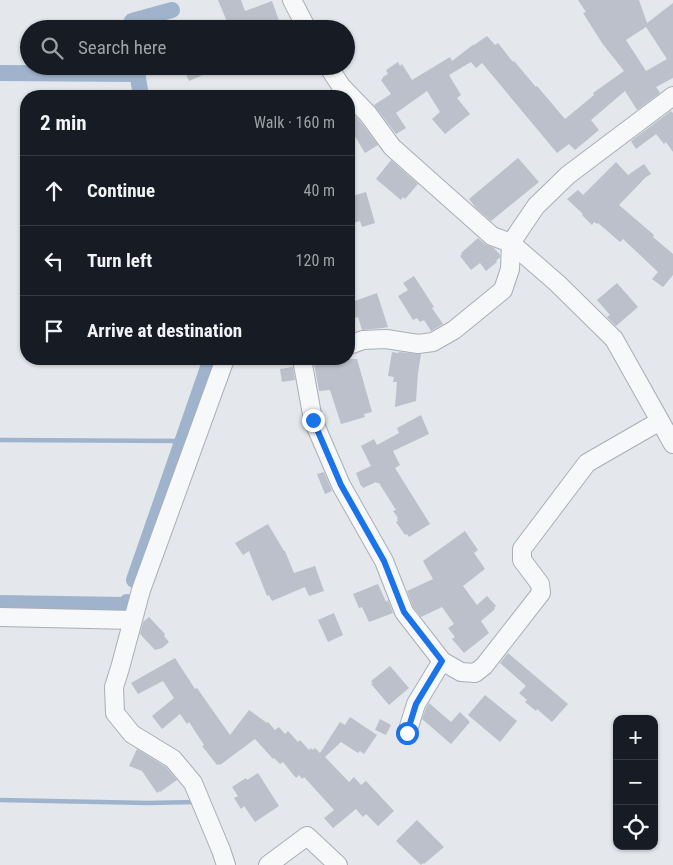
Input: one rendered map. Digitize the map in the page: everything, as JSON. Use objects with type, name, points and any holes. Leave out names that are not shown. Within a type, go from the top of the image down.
[{"type":"street","points":[[293,0],[303,20]]},
{"type":"street","points":[[334,75],[345,90]]},
{"type":"street","points":[[355,343],[363,340],[386,339],[418,344],[433,342],[454,330],[503,290],[510,269],[511,244],[536,206],[568,175],[673,96]]},
{"type":"street","points":[[355,101],[368,114],[392,146],[492,236],[511,244],[557,283],[614,339],[673,444]]},
{"type":"street","points":[[223,365],[141,590],[114,687],[115,713],[132,734],[173,759],[193,783],[226,865]]},
{"type":"street","points":[[302,365],[313,420],[341,485],[384,561],[404,612],[442,661],[461,672],[475,672],[484,666],[541,593],[540,584],[522,560],[522,549],[587,463],[660,421]]},
{"type":"street","points":[[0,617],[133,620]]},
{"type":"street","points":[[407,733],[416,704],[442,661]]},
{"type":"street","points":[[268,865],[306,836],[338,865]]},
{"type":"building","points":[[218,0],[241,0],[245,11],[272,1],[279,20],[226,20]]},
{"type":"building","points":[[578,0],[639,0],[647,23],[673,3],[673,78],[656,87],[660,93],[637,110],[625,91],[591,120],[599,130],[575,150],[569,144],[557,153],[482,63],[476,68],[471,62],[449,75],[461,95],[457,98],[470,114],[445,134],[432,119],[440,112],[427,91],[396,113],[406,128],[396,134],[374,105],[391,94],[381,80],[388,74],[386,70],[398,62],[400,66],[402,64],[412,80],[450,57],[452,61],[487,36],[495,45],[498,43],[565,119],[594,95],[593,93],[624,71],[602,43],[583,13],[586,12]],"holes":[[[646,27],[667,59],[646,71],[626,40]]]},
{"type":"building","points":[[186,75],[203,75],[189,81]]},
{"type":"building","points":[[671,111],[673,113],[673,152],[666,142],[664,144],[656,134],[636,149],[631,141]]},
{"type":"building","points":[[355,116],[378,145],[365,153],[355,136]]},
{"type":"building","points":[[518,158],[539,182],[491,221],[469,199]]},
{"type":"building","points":[[391,160],[418,184],[405,199],[403,197],[401,200],[376,179]]},
{"type":"building","points":[[616,162],[628,175],[644,164],[651,174],[619,205],[673,254],[673,275],[663,287],[652,279],[658,272],[623,239],[620,242],[598,223],[594,222],[592,225],[567,199],[578,190],[583,195]]},
{"type":"building","points":[[366,192],[375,223],[362,227],[360,221],[355,222],[355,195]]},
{"type":"building","points":[[478,238],[494,248],[500,255],[497,262],[486,271],[480,263],[471,270],[460,256]]},
{"type":"building","points":[[414,276],[443,324],[431,331],[424,320],[420,322],[417,318],[413,320],[398,296],[408,290],[403,283]]},
{"type":"building","points":[[617,283],[638,307],[616,326],[607,317],[610,315],[597,300]]},
{"type":"building","points":[[377,293],[388,327],[362,330],[358,317],[355,318],[355,301]]},
{"type":"building","points":[[392,352],[421,354],[416,401],[395,407],[397,382],[393,382],[394,377],[388,376]]},
{"type":"building","points":[[355,359],[357,359],[372,412],[364,414],[365,417],[341,424],[330,390],[319,391],[314,365],[355,365]]},
{"type":"building","points":[[293,367],[295,380],[282,382],[280,369]]},
{"type":"building","points":[[421,415],[429,434],[393,451],[400,465],[395,468],[430,524],[409,537],[407,534],[405,535],[396,522],[398,518],[393,511],[396,510],[379,483],[376,482],[363,488],[356,473],[371,466],[361,446],[374,439],[377,445],[399,433],[397,428]]},
{"type":"building","points":[[324,472],[332,491],[325,494],[317,474]]},
{"type":"building","points":[[268,524],[285,551],[294,573],[315,566],[324,591],[309,596],[305,587],[272,601],[269,595],[267,596],[249,551],[243,555],[235,543]]},
{"type":"building","points":[[465,531],[478,550],[474,553],[485,569],[463,586],[477,605],[487,596],[496,606],[481,621],[489,633],[464,653],[452,639],[455,637],[448,628],[454,624],[442,607],[421,617],[413,607],[407,591],[433,579],[423,561]]},
{"type":"building","points":[[378,584],[386,602],[388,600],[393,613],[369,622],[362,607],[359,608],[353,594]]},
{"type":"building","points":[[334,613],[343,635],[328,642],[318,620]]},
{"type":"building","points":[[149,617],[165,634],[164,636],[169,642],[162,648],[155,650],[140,634],[143,622]]},
{"type":"building","points":[[508,653],[568,704],[552,722],[537,709],[536,711],[525,702],[527,700],[519,693],[526,686],[500,663]]},
{"type":"building","points":[[175,658],[195,689],[197,688],[230,735],[249,710],[268,722],[275,730],[279,727],[285,734],[288,731],[309,750],[315,748],[320,753],[340,722],[345,725],[350,717],[377,735],[364,754],[360,751],[358,753],[341,742],[325,757],[349,782],[354,777],[361,785],[366,781],[394,811],[378,826],[366,814],[363,817],[356,809],[333,828],[324,818],[334,810],[304,777],[302,779],[299,775],[296,778],[283,762],[280,764],[273,759],[255,739],[220,765],[217,765],[202,746],[204,745],[189,722],[187,724],[180,714],[162,729],[152,716],[174,698],[163,681],[138,694],[131,683]]},
{"type":"building","points":[[390,666],[409,688],[389,705],[371,684],[373,683],[371,681]]},
{"type":"building","points":[[485,695],[517,721],[500,742],[468,715]]},
{"type":"building","points":[[429,703],[451,722],[460,712],[470,722],[451,744],[422,719]]},
{"type":"building","points":[[380,719],[391,725],[386,735],[375,730]]},
{"type":"building","points":[[137,749],[166,767],[177,780],[157,793],[142,771],[129,766]]},
{"type":"building","points":[[258,773],[279,806],[255,822],[244,806],[241,809],[234,798],[238,796],[232,787]]},
{"type":"building","points":[[417,820],[444,847],[421,865],[396,841]]},
{"type":"waterway","points":[[136,20],[172,10]]},
{"type":"waterway","points":[[0,73],[20,73]]},
{"type":"waterway","points":[[138,75],[140,90]]},
{"type":"waterway","points":[[134,580],[209,365]]},
{"type":"waterway","points":[[0,440],[182,441]]},
{"type":"waterway","points":[[0,603],[126,605],[127,602]]},
{"type":"waterway","points":[[0,800],[196,802]]},
{"type":"route","points":[[313,420],[341,485],[384,561],[404,612],[442,661],[416,704],[407,733]]}]
